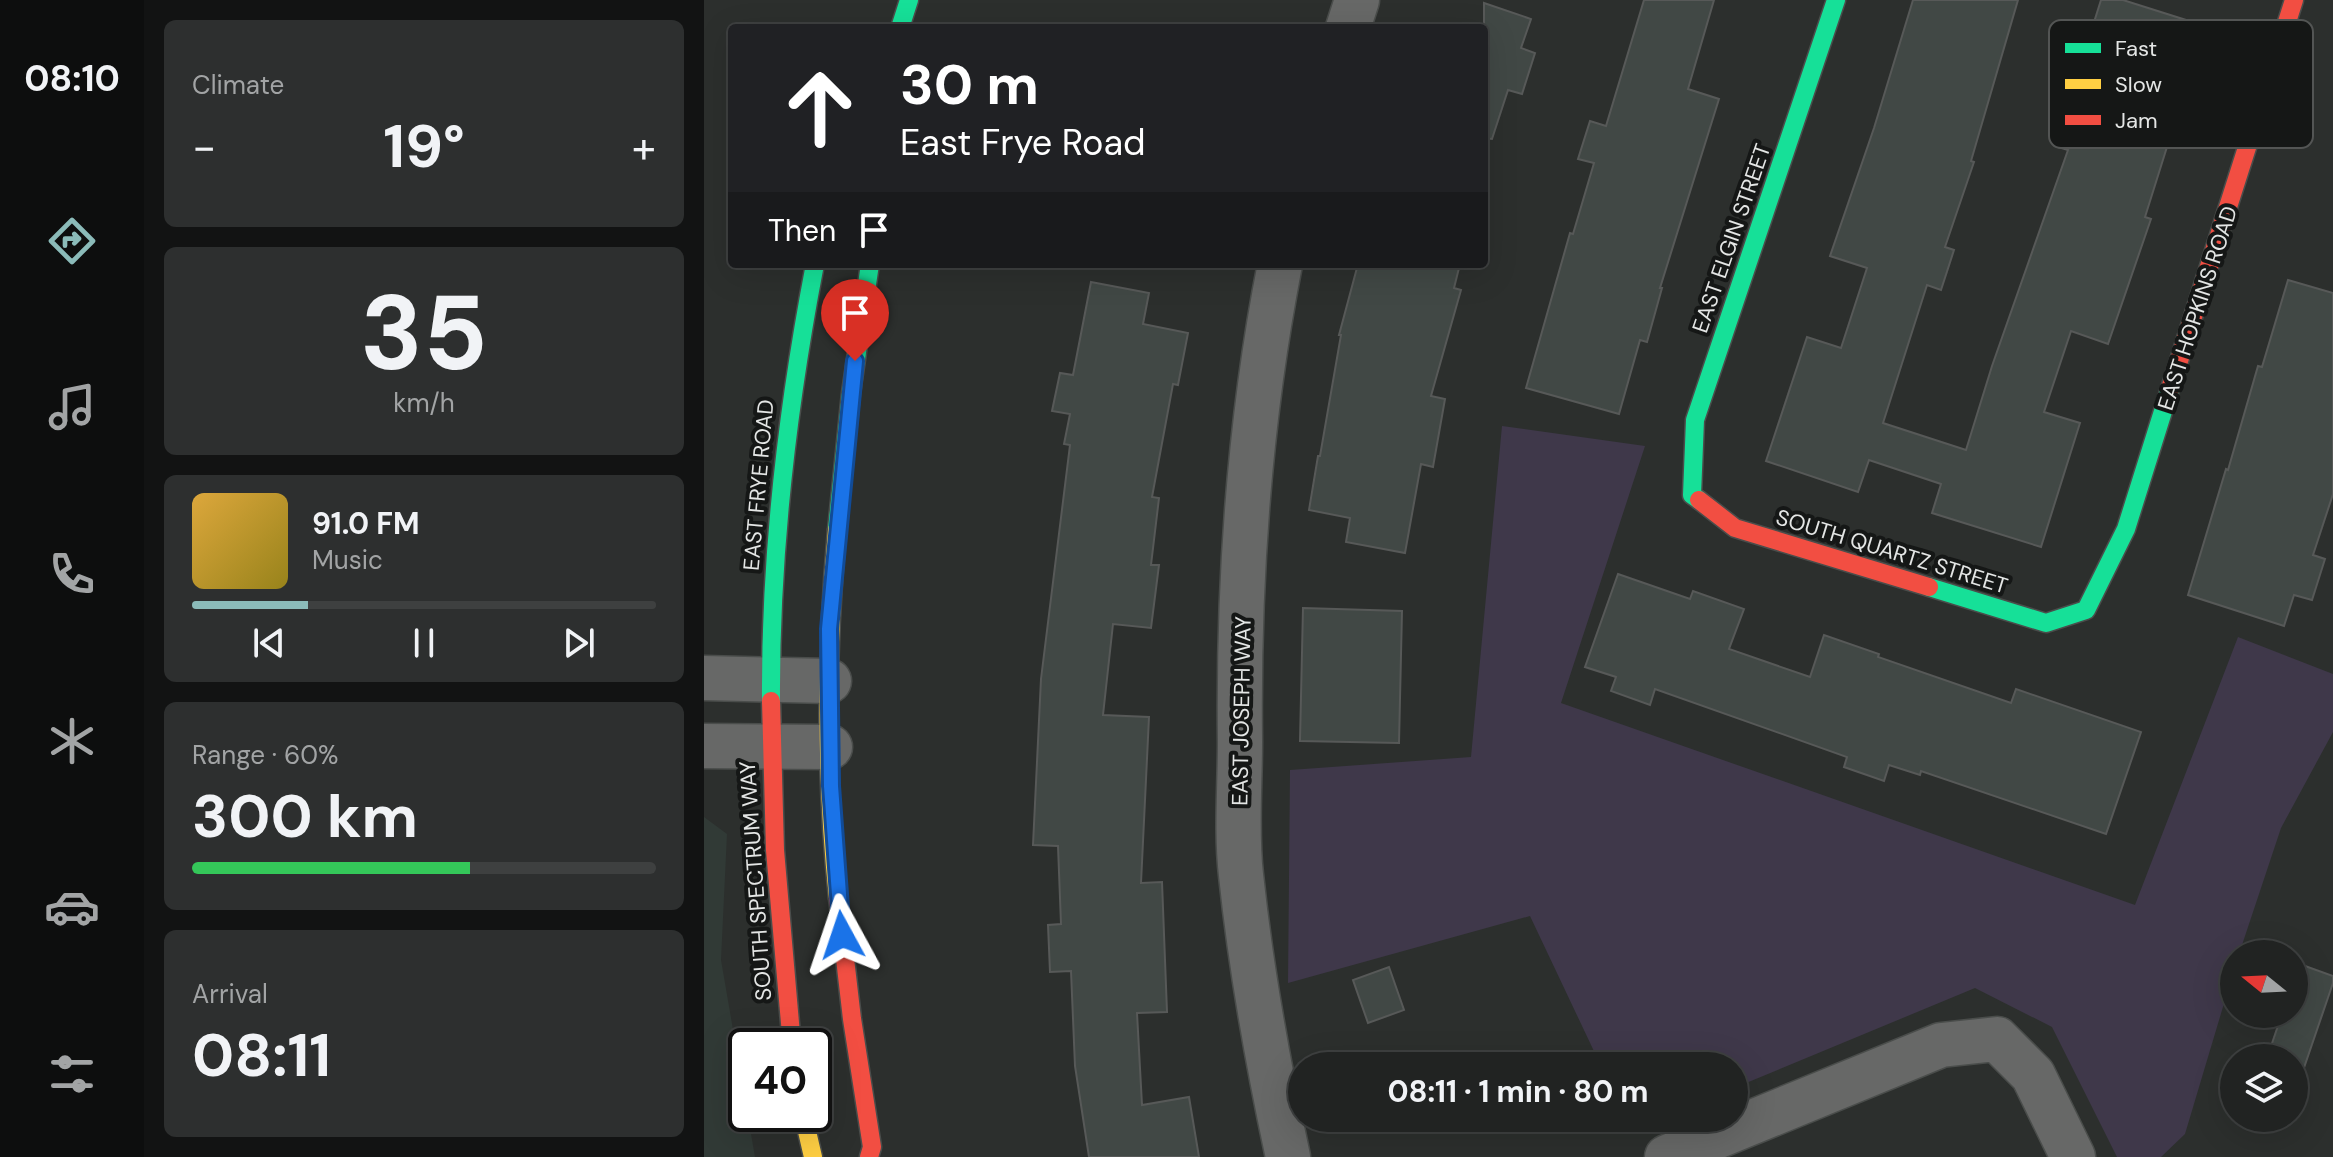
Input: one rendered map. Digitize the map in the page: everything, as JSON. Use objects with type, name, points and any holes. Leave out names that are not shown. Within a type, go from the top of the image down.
[{"type":"street","points":[[901,24],[909,0]]},
{"type":"street","points":[[1349,24],[1357,0]]},
{"type":"street","name":"EAST ELGIN STREET","points":[[1692,495],[1695,420],[1836,0]]},
{"type":"street","name":"EAST HOPKINS ROAD","points":[[2288,20],[2294,0]]},
{"type":"street","name":"EAST HOPKINS ROAD","points":[[2086,610],[2126,529],[2247,148]]},
{"type":"street","name":"EAST FRYE ROAD","points":[[771,714],[781,460],[797,343],[814,268]]},
{"type":"street","points":[[869,268],[858,334],[844,456],[829,629],[834,846],[851,1028],[872,1147],[869,1157]]},
{"type":"street","name":"EAST JOSEPH WAY","points":[[1279,268],[1269,320],[1249,476],[1239,672],[1240,857],[1261,1030],[1288,1157]]},
{"type":"street","name":"SOUTH QUARTZ STREET","points":[[1692,495],[1735,528],[2046,623],[2086,610]]},
{"type":"street","points":[[704,678],[771,714],[829,714]]},
{"type":"street","points":[[704,746],[771,714],[829,714]]},
{"type":"street","name":"SOUTH SPECTRUM WAY","points":[[771,714],[773,860],[790,1028]]},
{"type":"street","points":[[1667,1157],[1941,1045],[1997,1039],[2033,1075],[2073,1157]]},
{"type":"street","points":[[807,1132],[813,1157]]},
{"type":"shaded area","points":[[1502,426],[1645,446],[1561,703],[2135,905],[2238,637],[2333,674],[2333,732],[2281,828],[2244,940],[2220,940],[2220,1017],[2185,1134],[2161,1157],[2117,1157],[2052,1027],[1975,988],[1748,1082],[1748,1052],[1594,1052],[1530,916],[1288,983],[1290,770],[1471,757]]},
{"type":"shaded area","points":[[704,817],[727,834],[721,960],[733,1028],[728,1028],[728,1132],[751,1132],[755,1157],[704,1157]]},
{"type":"building","points":[[1644,0],[1714,0],[1688,89],[1719,99],[1660,288],[1647,342],[1640,340],[1619,414],[1526,388],[1570,233],[1573,234],[1594,163],[1578,159],[1590,121],[1606,126]]},
{"type":"building","points":[[1913,0],[2018,0],[1971,161],[1974,162],[1945,247],[1954,250],[1941,290],[1927,285],[1883,423],[1966,450],[1992,366],[2068,150],[2062,148],[2167,148],[2145,217],[2151,219],[2108,344],[2071,331],[2044,412],[2080,423],[2041,547],[1932,513],[1941,484],[1869,460],[1858,492],[1766,461],[1807,337],[1841,348],[1867,268],[1830,256]]},
{"type":"building","points":[[2101,0],[2123,0],[2186,20],[2095,20]]},
{"type":"building","points":[[1484,3],[1531,19],[1521,48],[1535,53],[1522,94],[1508,90],[1492,139],[1488,138],[1488,24],[1484,24]]},
{"type":"building","points":[[1357,268],[1459,268],[1454,288],[1461,290],[1431,396],[1445,399],[1433,467],[1421,464],[1405,553],[1346,542],[1350,518],[1309,510],[1339,335]]},
{"type":"building","points":[[2288,280],[2333,293],[2333,494],[2313,555],[2325,559],[2312,600],[2294,595],[2284,626],[2188,595],[2258,366],[2262,367]]},
{"type":"building","points":[[1091,282],[1149,293],[1143,324],[1188,333],[1178,385],[1173,384],[1152,497],[1159,498],[1151,565],[1159,565],[1151,628],[1113,624],[1103,715],[1149,717],[1141,883],[1162,882],[1167,1012],[1137,1013],[1142,1105],[1189,1097],[1199,1157],[1089,1157],[1075,1066],[1071,971],[1050,972],[1048,925],[1061,924],[1058,846],[1033,845],[1041,679],[1070,445],[1064,444],[1070,414],[1052,411],[1060,373],[1073,375]]},
{"type":"building","points":[[1618,574],[1690,599],[1693,591],[1744,609],[1729,649],[1810,677],[1824,635],[2011,703],[2016,689],[2141,732],[2106,834],[1921,771],[1920,775],[1889,765],[1884,781],[1844,767],[1847,757],[1655,689],[1650,705],[1611,691],[1616,677],[1585,667]]},
{"type":"building","points":[[1303,608],[1402,611],[1399,743],[1300,741]]},
{"type":"building","points":[[1389,967],[1404,1010],[1368,1023],[1353,980]]},
{"type":"building","points":[[2308,967],[2333,976],[2308,1056],[2308,1044],[2272,1044],[2277,1028],[2308,1028]]},
{"type":"traffic: fast","points":[[901,24],[909,0]]},
{"type":"traffic: fast","points":[[1699,500],[1692,495],[1695,420],[1836,0]]},
{"type":"traffic: fast","points":[[771,701],[771,646],[782,481],[814,268]]},
{"type":"traffic: fast","points":[[837,530],[851,393],[869,268]]},
{"type":"traffic: fast","points":[[1929,587],[2046,623],[2086,610],[2126,529],[2170,389]]},
{"type":"traffic: slow","points":[[837,530],[828,714],[838,898]]},
{"type":"traffic: slow","points":[[807,1132],[813,1157]]},
{"type":"traffic: jam","points":[[2288,20],[2294,0]]},
{"type":"traffic: jam","points":[[2170,389],[2247,148]]},
{"type":"traffic: jam","points":[[1699,500],[1735,528],[1929,587]]},
{"type":"traffic: jam","points":[[771,701],[775,850],[790,1028]]},
{"type":"traffic: jam","points":[[838,898],[852,1019],[872,1147],[869,1157]]},
{"type":"route","points":[[842,935],[831,786],[829,629],[855,361]]}]
